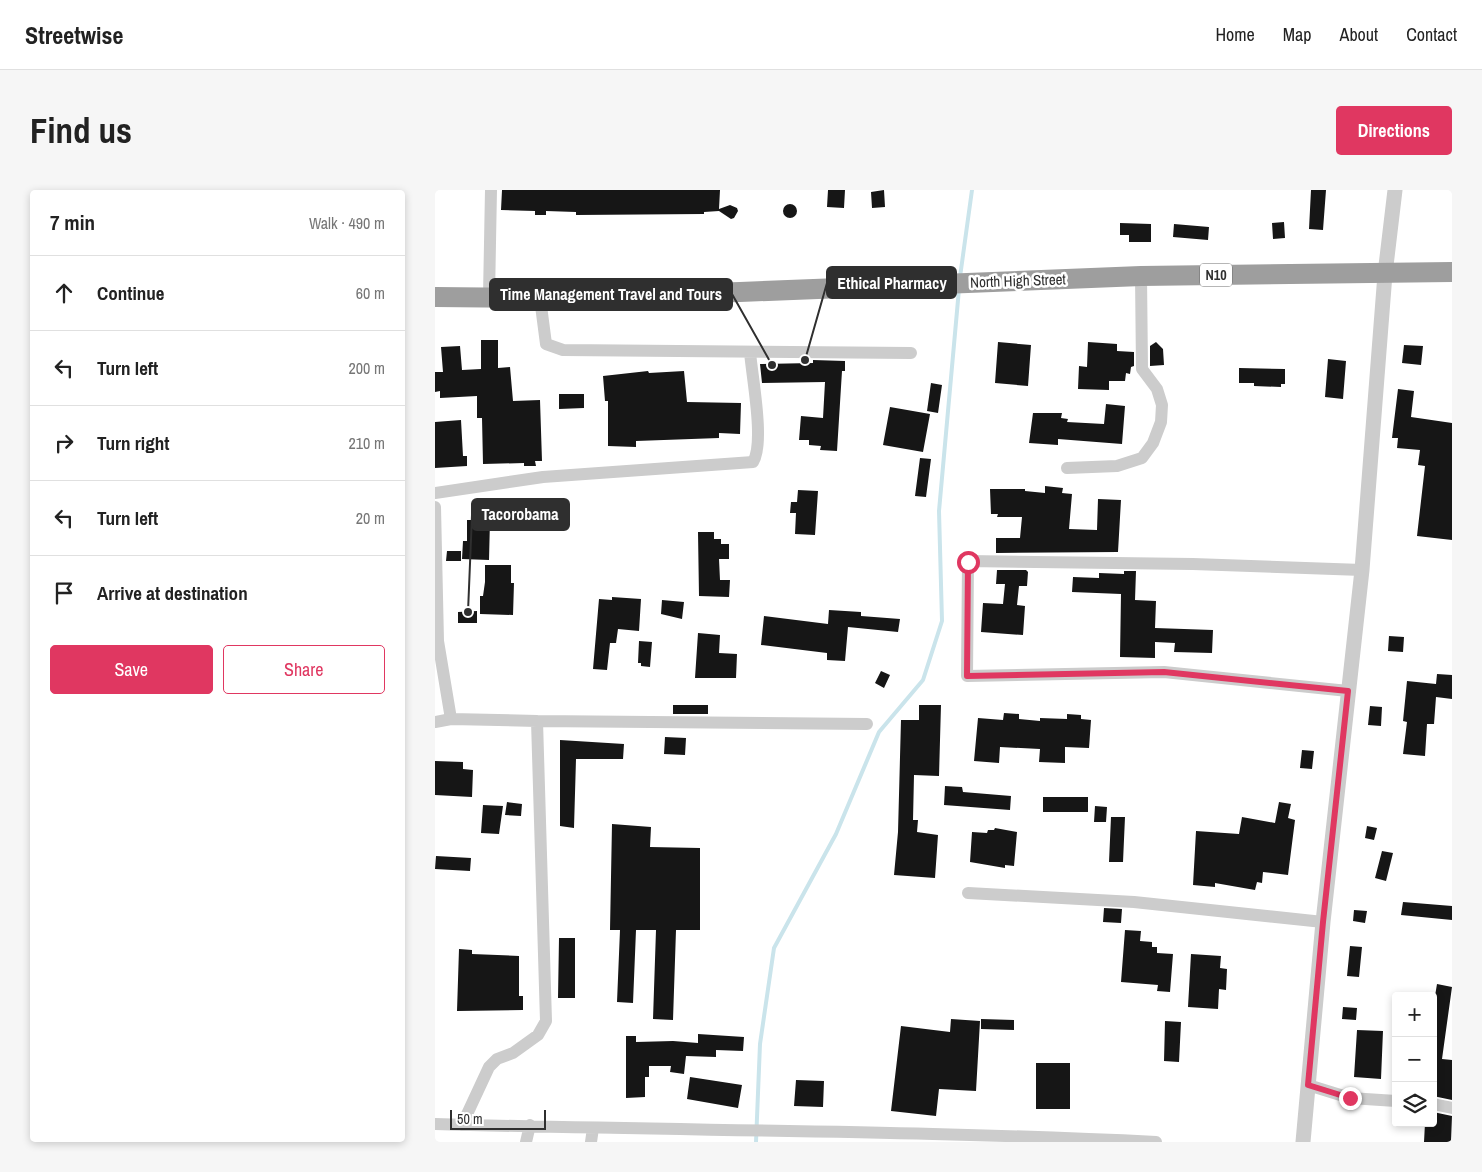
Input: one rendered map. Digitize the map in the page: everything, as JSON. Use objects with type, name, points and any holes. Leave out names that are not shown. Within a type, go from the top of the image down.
[{"type":"highway","name":"North High Street","points":[[435,297],[489,296],[540,298],[1141,276],[1452,272]]},
{"type":"street","points":[[489,296],[491,190]]},
{"type":"street","points":[[1303,1142],[1323,922],[1362,570],[1385,274],[1395,190]]},
{"type":"street","points":[[1067,468],[1117,466],[1142,458],[1153,443],[1161,422],[1162,405],[1157,389],[1143,369],[1141,276]]},
{"type":"street","points":[[540,298],[546,344],[563,350],[911,353]]},
{"type":"street","points":[[435,493],[543,477],[753,462],[758,454],[758,430],[750,352]]},
{"type":"street","points":[[435,507],[438,641],[451,719]]},
{"type":"street","points":[[1348,691],[1164,672],[967,676],[968,562],[1193,564],[1362,570]]},
{"type":"street","points":[[435,722],[451,719],[867,724]]},
{"type":"street","points":[[462,1125],[489,1067],[497,1059],[513,1053],[538,1035],[546,1021],[537,721]]},
{"type":"street","points":[[968,893],[1134,902],[1323,922]]},
{"type":"street","points":[[1308,1085],[1350,1098],[1392,1101]]},
{"type":"street","points":[[1437,1105],[1452,1108]]},
{"type":"street","points":[[435,1124],[905,1134],[1156,1142]]},
{"type":"street","points":[[526,1142],[530,1125]]},
{"type":"street","points":[[591,1142],[593,1128]]},
{"type":"street","points":[[892,1142],[905,1134]]},
{"type":"building","points":[[502,190],[720,190],[719,209],[730,205],[737,208],[738,211],[734,218],[731,219],[719,211],[704,212],[704,214],[576,215],[576,212],[546,211],[546,215],[535,215],[535,211],[501,210]]},
{"type":"building","points":[[828,190],[845,190],[844,208],[827,207]]},
{"type":"building","points":[[884,190],[885,207],[872,208],[871,192]]},
{"type":"building","points":[[1311,190],[1326,190],[1323,230],[1309,229]]},
{"type":"building","points":[[790,204],[795,206],[797,211],[795,216],[790,218],[785,216],[783,211],[785,206]]},
{"type":"building","points":[[1284,222],[1285,238],[1273,239],[1272,223]]},
{"type":"building","points":[[1120,223],[1151,224],[1151,242],[1129,242],[1129,235],[1120,235]]},
{"type":"building","points":[[1174,224],[1209,227],[1208,240],[1173,237]]},
{"type":"building","points":[[481,340],[498,340],[498,368],[510,367],[513,401],[540,400],[542,461],[535,461],[536,466],[524,466],[524,463],[483,464],[482,418],[477,418],[477,396],[440,398],[440,391],[435,392],[435,372],[443,372],[441,347],[460,346],[462,370],[481,369]]},
{"type":"building","points":[[998,342],[1031,345],[1028,386],[995,383]]},
{"type":"building","points":[[1088,342],[1117,344],[1117,351],[1134,352],[1134,366],[1131,367],[1130,374],[1126,373],[1125,381],[1109,381],[1109,390],[1078,389],[1079,366],[1087,367]]},
{"type":"building","points":[[1156,342],[1163,349],[1164,365],[1150,366],[1150,346]]},
{"type":"building","points":[[1404,345],[1423,346],[1421,365],[1402,363]]},
{"type":"building","points":[[1328,359],[1346,361],[1343,399],[1325,397]]},
{"type":"building","points":[[813,360],[845,361],[845,371],[842,371],[837,451],[820,450],[821,446],[809,445],[809,440],[799,440],[801,416],[823,418],[825,382],[762,383],[760,364],[813,363]]},
{"type":"building","points":[[1239,368],[1285,369],[1285,384],[1281,384],[1281,387],[1254,386],[1254,383],[1239,383]]},
{"type":"building","points":[[648,371],[649,373],[684,371],[687,402],[741,403],[740,434],[719,433],[719,438],[636,441],[636,447],[608,446],[608,401],[605,401],[603,376]]},
{"type":"building","points":[[931,383],[942,385],[938,413],[927,411]]},
{"type":"building","points":[[1398,389],[1414,391],[1411,417],[1452,423],[1452,540],[1417,536],[1425,466],[1418,465],[1420,450],[1397,448],[1398,438],[1392,438]]},
{"type":"building","points":[[559,394],[584,394],[584,408],[559,409]]},
{"type":"building","points":[[1106,404],[1125,406],[1122,444],[1058,439],[1058,445],[1029,443],[1033,413],[1062,413],[1061,418],[1068,419],[1067,422],[1104,424]]},
{"type":"building","points":[[890,407],[930,414],[923,452],[883,445]]},
{"type":"building","points":[[461,420],[463,456],[467,456],[467,466],[435,468],[435,422]]},
{"type":"building","points":[[920,458],[931,459],[926,497],[915,496]]},
{"type":"building","points":[[1045,486],[1063,488],[1062,493],[1072,494],[1069,529],[1097,530],[1098,499],[1121,500],[1118,552],[996,553],[996,538],[1020,538],[1022,517],[997,517],[998,514],[991,514],[990,489],[1025,489],[1025,491],[1045,493]]},
{"type":"building","points":[[798,490],[818,491],[815,535],[795,534],[796,513],[790,513],[791,502],[797,502]]},
{"type":"building","points":[[467,520],[490,520],[489,560],[462,559],[463,541],[467,541]]},
{"type":"building","points":[[698,532],[714,532],[714,539],[721,539],[721,544],[729,544],[729,559],[719,559],[720,580],[730,580],[729,597],[699,596]]},
{"type":"building","points":[[447,551],[461,551],[461,561],[446,561]]},
{"type":"building","points":[[485,565],[511,565],[511,583],[514,583],[513,615],[480,614],[480,596],[483,596]]},
{"type":"building","points":[[997,570],[1026,570],[1028,572],[1027,586],[1019,586],[1017,605],[1025,606],[1023,635],[981,632],[983,603],[1003,604],[1005,584],[996,584]]},
{"type":"building","points":[[1124,571],[1136,571],[1135,600],[1156,601],[1155,628],[1213,630],[1212,653],[1174,652],[1175,643],[1155,642],[1155,658],[1120,657],[1121,594],[1072,592],[1073,577],[1099,578],[1099,573],[1124,574]]},
{"type":"building","points":[[612,597],[641,599],[639,631],[618,629],[616,643],[610,643],[607,670],[593,669],[599,599],[612,600]]},
{"type":"building","points":[[662,600],[684,602],[682,619],[661,614]]},
{"type":"building","points":[[829,610],[861,612],[861,616],[900,619],[898,632],[848,627],[845,661],[827,660],[827,653],[761,645],[764,616],[828,624]]},
{"type":"building","points":[[477,611],[477,623],[458,623],[458,612]]},
{"type":"building","points":[[698,633],[720,635],[719,653],[737,654],[736,678],[695,678]]},
{"type":"building","points":[[1389,636],[1404,637],[1403,652],[1388,651]]},
{"type":"building","points":[[639,641],[652,642],[650,667],[641,666],[641,663],[638,663]]},
{"type":"building","points":[[881,671],[890,675],[884,688],[875,683]]},
{"type":"building","points":[[1437,674],[1452,675],[1452,699],[1436,697],[1434,724],[1427,724],[1425,756],[1403,754],[1407,722],[1403,721],[1407,681],[1436,684]]},
{"type":"building","points":[[673,705],[708,705],[708,714],[673,714]]},
{"type":"building","points":[[919,705],[941,705],[939,776],[914,775],[913,820],[918,820],[917,832],[938,835],[935,878],[894,875],[898,832],[901,720],[919,720]]},
{"type":"building","points":[[1370,706],[1382,707],[1381,726],[1368,725]]},
{"type":"building","points":[[1004,713],[1019,714],[1019,719],[1040,721],[1040,718],[1067,719],[1067,714],[1081,715],[1081,719],[1091,720],[1089,748],[1065,747],[1065,763],[1039,762],[1040,749],[1000,747],[999,763],[974,761],[978,718],[1003,720]]},
{"type":"building","points":[[665,737],[686,738],[685,755],[664,754]]},
{"type":"building","points":[[560,740],[624,744],[623,759],[576,759],[574,828],[560,826]]},
{"type":"building","points":[[1302,750],[1314,751],[1312,769],[1300,768]]},
{"type":"building","points":[[435,761],[463,762],[463,769],[473,770],[472,797],[435,795]]},
{"type":"building","points":[[945,786],[962,787],[963,792],[1011,796],[1010,810],[944,805]]},
{"type":"building","points":[[1043,797],[1088,797],[1088,812],[1043,812]]},
{"type":"building","points":[[507,802],[522,804],[521,816],[505,815]]},
{"type":"building","points":[[1279,802],[1291,804],[1288,818],[1295,820],[1288,875],[1263,872],[1262,883],[1257,882],[1255,890],[1215,883],[1215,887],[1193,885],[1196,831],[1239,834],[1242,817],[1275,823]]},
{"type":"building","points":[[483,805],[503,806],[499,834],[481,833]]},
{"type":"building","points":[[1095,806],[1107,807],[1106,822],[1094,822]]},
{"type":"building","points":[[1111,817],[1125,817],[1123,862],[1109,862]]},
{"type":"building","points":[[612,824],[651,827],[650,847],[700,848],[700,930],[676,930],[673,1020],[653,1019],[656,930],[636,930],[633,1003],[617,1002],[620,930],[610,930]]},
{"type":"building","points":[[1367,826],[1377,828],[1374,840],[1365,838]]},
{"type":"building","points":[[995,828],[1017,832],[1014,866],[1005,865],[1005,868],[970,862],[972,832],[987,833],[988,830],[994,830]]},
{"type":"building","points":[[1382,851],[1393,853],[1386,881],[1375,878]]},
{"type":"building","points":[[436,856],[471,858],[470,871],[435,869]]},
{"type":"building","points":[[1403,902],[1452,906],[1452,920],[1401,915]]},
{"type":"building","points":[[1104,908],[1122,909],[1121,923],[1103,922]]},
{"type":"building","points":[[1354,910],[1367,911],[1365,923],[1353,921]]},
{"type":"building","points":[[1125,930],[1141,931],[1140,941],[1152,942],[1152,947],[1157,947],[1157,953],[1173,954],[1170,992],[1157,991],[1158,985],[1121,982]]},
{"type":"building","points":[[559,938],[575,938],[575,998],[558,998]]},
{"type":"building","points":[[1350,946],[1362,947],[1359,977],[1347,976]]},
{"type":"building","points":[[459,949],[472,950],[472,954],[519,956],[519,996],[523,996],[523,1010],[457,1011]]},
{"type":"building","points":[[1191,954],[1221,956],[1220,968],[1227,969],[1226,990],[1219,989],[1218,1009],[1188,1007]]},
{"type":"building","points":[[1437,984],[1452,987],[1442,1059],[1452,1060],[1452,1100],[1437,1097]]},
{"type":"building","points":[[1343,1007],[1357,1008],[1356,1020],[1342,1019]]},
{"type":"building","points":[[951,1019],[980,1021],[976,1091],[939,1089],[936,1116],[891,1111],[901,1026],[950,1032]]},
{"type":"building","points":[[981,1019],[1014,1020],[1014,1030],[981,1029]]},
{"type":"building","points":[[1165,1021],[1181,1022],[1179,1062],[1164,1061]]},
{"type":"building","points":[[1357,1030],[1383,1031],[1381,1079],[1354,1077]]},
{"type":"building","points":[[698,1034],[744,1037],[743,1051],[716,1050],[716,1057],[686,1056],[684,1074],[670,1072],[671,1066],[649,1066],[649,1077],[645,1077],[645,1097],[626,1098],[626,1036],[636,1036],[636,1042],[673,1041],[698,1043]]},
{"type":"building","points":[[1036,1063],[1070,1063],[1070,1109],[1036,1109]]},
{"type":"building","points":[[690,1077],[742,1085],[738,1108],[687,1099]]},
{"type":"building","points":[[796,1080],[824,1081],[823,1107],[794,1106]]},
{"type":"building","points":[[1437,1113],[1452,1116],[1451,1142],[1424,1142],[1425,1127],[1437,1127]]},
{"type":"waterway","points":[[960,277],[972,190]]},
{"type":"waterway","points":[[756,1142],[760,1044],[774,948],[836,834],[879,732],[923,680],[942,621],[939,511],[959,289]]},
{"type":"place","name":"Ethical Pharmacy","points":[[805,360]]},
{"type":"place","name":"Time Management Travel and Tours","points":[[772,365]]},
{"type":"place","name":"Tacorobama","points":[[468,612]]},
{"type":"route","points":[[968,562],[967,676],[1164,672],[1348,691],[1323,922],[1308,1085],[1350,1098]]}]
